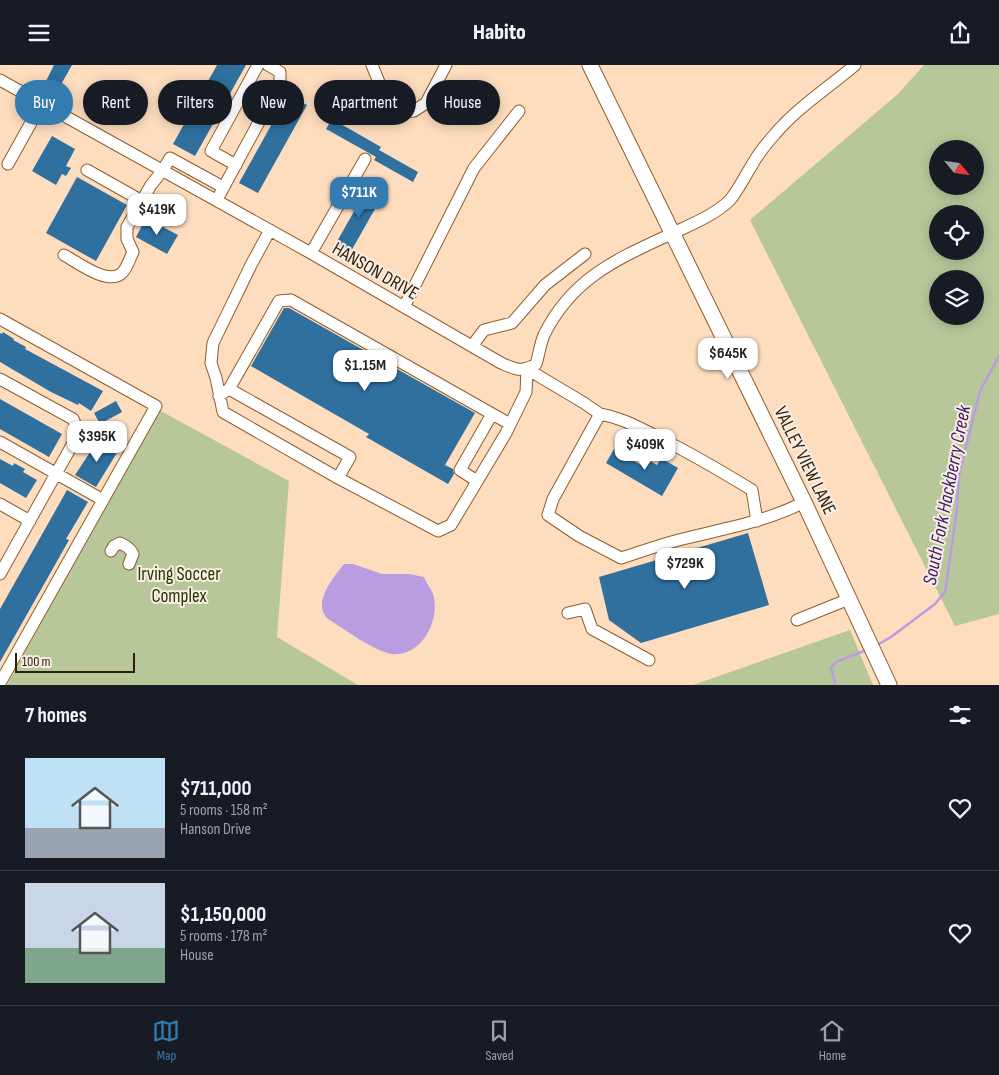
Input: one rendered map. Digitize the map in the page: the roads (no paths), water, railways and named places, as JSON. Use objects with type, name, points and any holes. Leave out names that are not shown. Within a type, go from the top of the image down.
[{"type":"main road","name":"VALLEY VIEW LANE","points":[[590,65],[674,233],[804,502],[889,685]]},
{"type":"street","points":[[236,165],[211,151],[258,65]]},
{"type":"street","points":[[216,200],[280,83],[280,72],[268,65]]},
{"type":"street","points":[[372,65],[387,102],[402,112],[414,111],[426,103],[446,65]]},
{"type":"street","points":[[270,230],[212,343],[210,363],[223,412],[338,478],[438,531],[451,525],[510,424],[526,392],[527,369],[536,364],[543,337],[564,303],[593,274],[630,253],[703,218],[729,200],[775,133],[855,65]]},
{"type":"street","name":"HANSON DRIVE","points":[[0,80],[15,88]]},
{"type":"street","points":[[404,307],[474,168],[520,111]]},
{"type":"street","name":"HANSON DRIVE","points":[[73,120],[311,253],[472,346],[516,369],[527,369],[600,414],[618,418],[704,461],[752,490],[757,521]]},
{"type":"street","points":[[8,164],[30,125]]},
{"type":"street","points":[[64,255],[104,277],[113,277],[122,273],[133,251],[127,239],[127,227],[151,185],[170,158],[223,187]]},
{"type":"street","points":[[311,253],[365,159]]},
{"type":"street","points":[[87,171],[174,219]]},
{"type":"street","points":[[472,346],[484,330],[512,323],[545,285],[585,255]]},
{"type":"street","points":[[220,396],[229,389],[280,301],[291,300],[510,424]]},
{"type":"street","points":[[0,319],[156,406],[0,683]]},
{"type":"street","points":[[0,379],[73,419],[78,430],[76,438],[0,574]]},
{"type":"street","points":[[229,389],[350,457],[338,478]]},
{"type":"street","points":[[477,481],[460,470],[492,414]]},
{"type":"street","points":[[600,414],[553,499],[548,515],[579,536],[621,558],[684,539],[757,521],[788,511],[804,502]]},
{"type":"street","points":[[0,442],[103,500]]},
{"type":"street","points":[[0,504],[30,521]]},
{"type":"street","points":[[111,551],[114,546],[120,543],[127,546],[133,554],[129,564]]},
{"type":"street","points":[[797,620],[849,599]]},
{"type":"street","points":[[568,613],[585,609],[592,629],[649,660]]},
{"type":"waterway","name":"South Fork Hackberry Creek","points":[[879,644],[935,604],[945,592],[957,510],[959,475],[980,391],[999,356]]},
{"type":"waterway","name":"South Fork Hackberry Creek","points":[[834,685],[835,682],[831,668],[836,662],[864,651]]},
{"type":"park label","name":"Irving Soccer Complex","points":[[179,584]]}]
